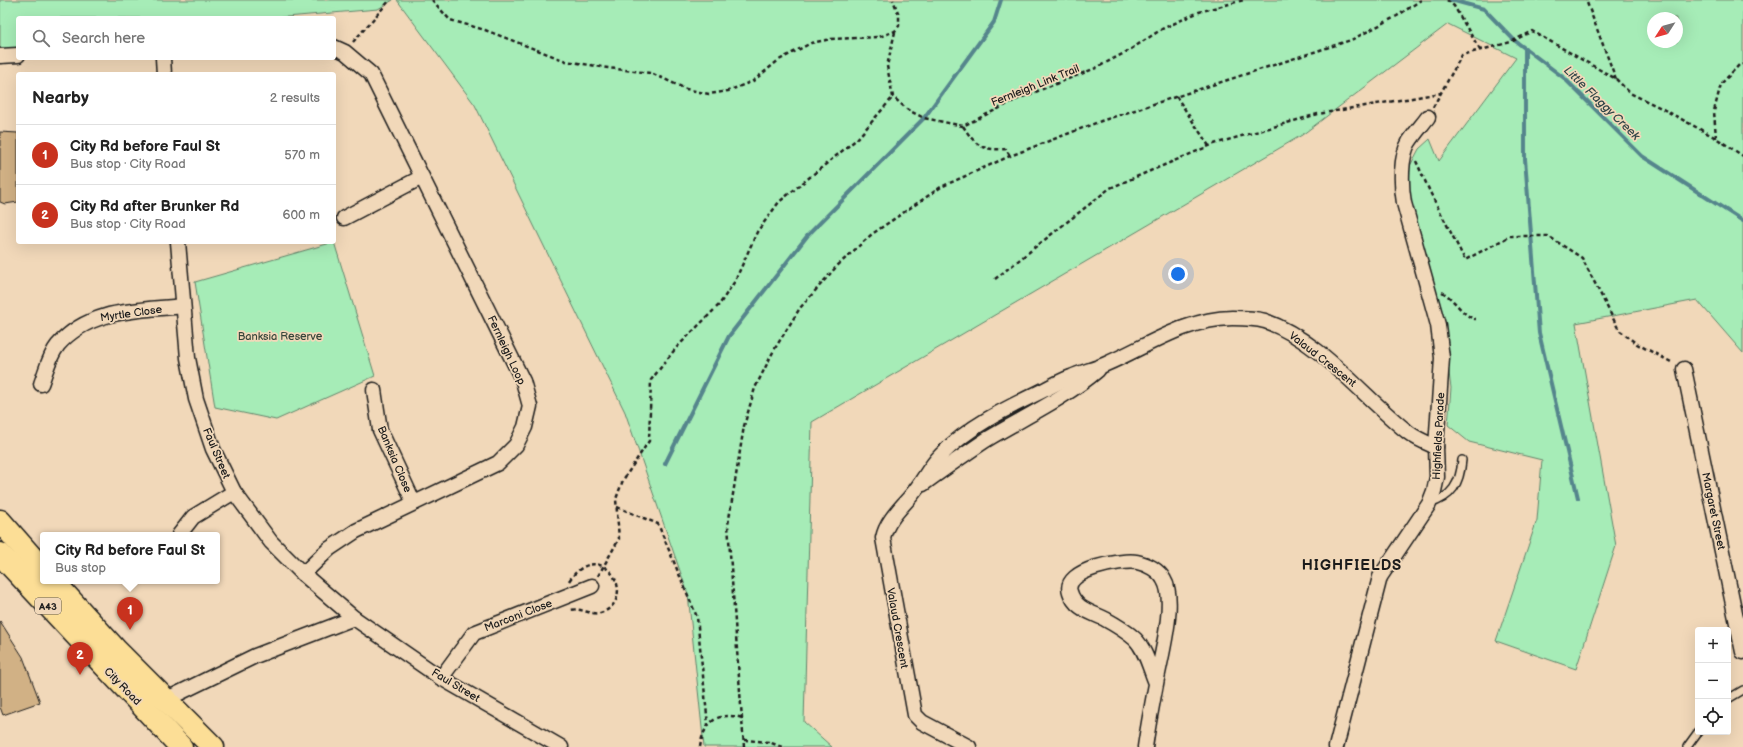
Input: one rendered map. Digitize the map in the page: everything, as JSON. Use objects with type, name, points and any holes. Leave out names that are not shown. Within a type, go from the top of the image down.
[{"type":"highway","points":[[0,521],[40,567]]},
{"type":"highway","name":"City Road","points":[[0,554],[181,747]]},
{"type":"highway","name":"City Road","points":[[55,584],[165,700],[213,747]]},
{"type":"street","name":"Fernleigh Loop","points":[[303,574],[328,549],[356,531],[498,462],[516,445],[525,427],[530,406],[523,381],[371,74],[339,49]]},
{"type":"street","points":[[0,56],[16,55]]},
{"type":"street","points":[[163,60],[164,72]]},
{"type":"street","name":"Highfields Parade","points":[[1336,747],[1380,577],[1429,504],[1437,477],[1436,447],[1442,358],[1438,325],[1401,188],[1404,156],[1408,143],[1428,116]]},
{"type":"street","points":[[344,218],[422,177]]},
{"type":"street","name":"Faul Street","points":[[178,244],[188,358],[196,400],[212,449],[234,492],[271,542],[303,574],[354,618],[441,678],[561,747]]},
{"type":"street","name":"Myrtle Close","points":[[41,384],[50,359],[58,345],[90,320],[107,315],[183,306]]},
{"type":"street","name":"Valaud Crescent","points":[[969,747],[922,722],[915,715],[883,538],[900,507],[917,488],[986,440],[1054,402],[1083,383],[1105,365],[1180,328],[1200,321],[1218,318],[1242,318],[1264,321],[1288,331],[1337,368],[1410,433],[1436,447]]},
{"type":"street","name":"Margaret Street","points":[[1684,369],[1743,652]]},
{"type":"street","name":"Banksia Close","points":[[374,390],[380,430],[414,503]]},
{"type":"street","points":[[182,532],[193,517],[234,492]]},
{"type":"street","points":[[1145,747],[1156,683],[1164,651],[1168,615],[1168,593],[1165,581],[1160,574],[1150,566],[1137,562],[1128,562],[1091,569],[1076,577],[1070,582],[1069,588],[1074,600],[1081,608],[1116,625],[1136,641],[1142,650],[1156,683]]},
{"type":"street","name":"Marconi Close","points":[[441,678],[474,633],[592,586]]},
{"type":"street","points":[[165,700],[255,656],[354,618]]},
{"type":"lane","points":[[1429,504],[1448,496],[1456,484],[1461,470],[1462,460]]},
{"type":"lane","points":[[1731,697],[1743,690]]},
{"type":"lane","points":[[1687,747],[1696,735]]},
{"type":"path","points":[[339,49],[390,0]]},
{"type":"path","points":[[432,0],[450,20],[485,30],[566,61],[651,73],[686,89],[709,94],[728,91],[753,80],[779,60],[811,43],[831,39],[879,37],[895,31]]},
{"type":"path","points":[[893,0],[899,15],[899,26],[895,31],[887,66],[893,97],[908,110],[924,118],[963,126],[972,141],[991,150],[1006,149],[1010,156]]},
{"type":"path","name":"Fernleigh Link Trail","points":[[963,126],[1020,98],[1096,68],[1128,51],[1162,29],[1193,15],[1244,0]]},
{"type":"path","points":[[744,747],[728,525],[744,426],[755,388],[774,350],[800,308],[837,266],[872,234],[941,187],[1010,156],[1101,121],[1351,40],[1396,16],[1421,0]]},
{"type":"path","points":[[1447,0],[1454,6],[1480,50]]},
{"type":"path","points":[[1586,0],[1616,79]]},
{"type":"path","points":[[1428,116],[1462,55],[1511,42],[1532,31],[1616,79],[1630,93],[1716,138],[1743,156]]},
{"type":"path","points":[[1716,138],[1714,111],[1721,84],[1740,64],[1743,64]]},
{"type":"path","points":[[995,279],[1110,188],[1209,146],[1318,114],[1440,93]]},
{"type":"path","points":[[1176,96],[1209,146]]},
{"type":"path","points":[[592,586],[619,539],[616,500],[624,480],[649,441],[651,380],[676,348],[719,304],[735,281],[757,232],[779,202],[857,139],[893,97]]},
{"type":"path","points":[[1408,143],[1431,194],[1465,260],[1510,236],[1548,236],[1582,258],[1619,330],[1637,344],[1684,369]]},
{"type":"path","points":[[1428,290],[1436,289],[1445,293],[1454,300],[1467,316],[1476,319]]},
{"type":"path","points":[[617,507],[658,524],[697,617],[708,726]]},
{"type":"path","points":[[566,611],[574,609],[597,614],[611,606],[616,599],[618,584],[611,572],[604,567]]},
{"type":"path","points":[[700,747],[702,734],[708,726],[721,717],[732,716],[743,718]]},
{"type":"path","points":[[744,740],[769,742],[782,747]]},
{"type":"green space","points":[[0,0],[393,0],[378,9],[298,16],[16,16],[16,50],[0,52]]},
{"type":"green space","points":[[397,0],[1743,0],[1743,353],[1697,300],[1576,323],[1616,546],[1576,669],[1496,641],[1537,520],[1542,460],[1469,442],[1448,425],[1451,388],[1443,328],[1408,196],[1410,166],[1419,149],[1430,139],[1439,161],[1516,58],[1448,24],[1302,135],[812,422],[804,722],[832,747],[704,747],[688,594],[625,412],[475,105]]},
{"type":"green space","name":"Banksia Reserve","points":[[327,244],[335,244],[375,376],[276,420],[215,407],[195,282]]},
{"type":"building","points":[[0,132],[16,133],[16,202],[5,204],[0,202]]},
{"type":"building","points":[[0,621],[23,657],[40,702],[3,715],[0,707]]},
{"type":"waterway","points":[[665,464],[729,336],[808,235],[924,118],[994,22],[1001,0]]},
{"type":"waterway","name":"Little Flaggy Creek","points":[[1451,0],[1484,9],[1514,40],[1564,78],[1642,156],[1743,221]]},
{"type":"waterway","points":[[1525,48],[1525,159],[1539,333],[1578,498]]},
{"type":"place","name":"City Rd before Faul St","points":[[130,630]]},
{"type":"place","name":"City Rd after Brunker Rd","points":[[80,675]]},
{"type":"district","name":"HIGHFIELDS","points":[[1352,565]]}]
